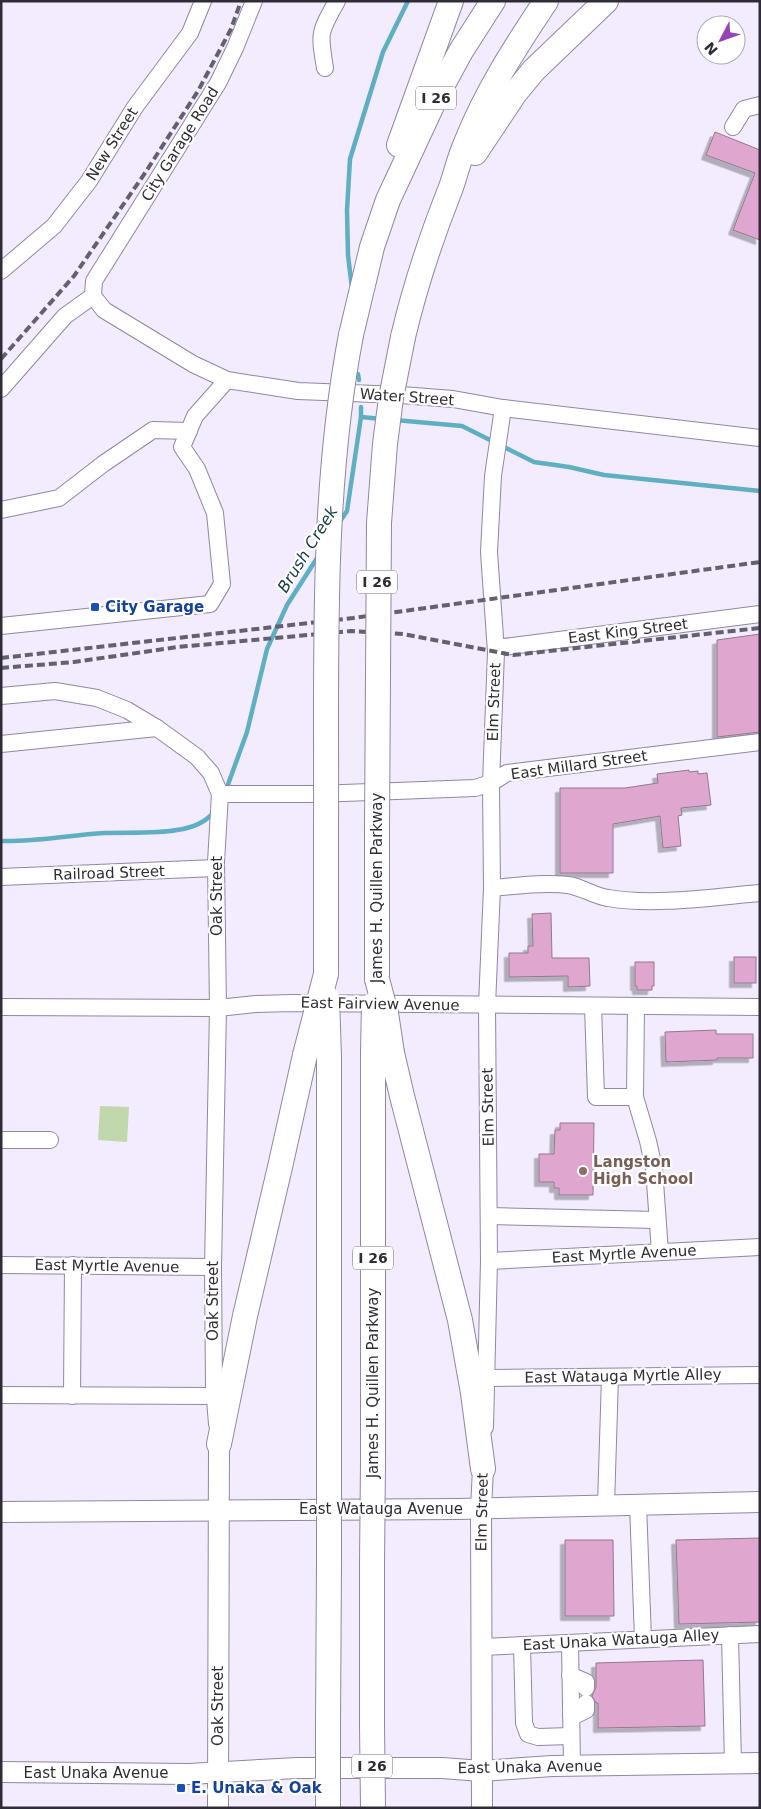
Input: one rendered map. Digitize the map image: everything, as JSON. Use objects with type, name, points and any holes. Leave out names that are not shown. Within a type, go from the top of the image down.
[{"type":"highway","points":[[388,200],[393,163],[451,1]]},
{"type":"highway","name":"I 26","points":[[328,1808],[329,1056],[326,965],[326,831],[328,551],[336,432],[343,376],[351,334],[372,247],[388,200],[436,97],[461,51],[493,1]]},
{"type":"highway","name":"James H. Quillen Parkway","points":[[373,1808],[373,1463],[383,1053],[373,1015],[377,968],[378,523],[385,444],[391,398],[403,338],[419,274],[465,143],[492,87],[519,41],[546,1]]},
{"type":"highway","points":[[451,187],[515,93],[534,70],[606,1]]},
{"type":"highway","points":[[220,1444],[242,1325],[326,965]]},
{"type":"highway","points":[[383,1053],[402,1096],[460,1320],[473,1393],[483,1469]]},
{"type":"main road","name":"Oak Street","points":[[218,1808],[218,1511],[220,1444]]},
{"type":"main road","name":"Elm Street","points":[[482,1808],[481,1508],[483,1469]]},
{"type":"main road","name":"East Watauga Avenue","points":[[1,1512],[481,1508],[760,1502]]},
{"type":"main road","name":"East Unaka Avenue","points":[[1,1772],[218,1773],[307,1768],[442,1768],[482,1771],[572,1766],[760,1763]]},
{"type":"street","name":"New Street","points":[[1,271],[54,226],[89,182],[135,107],[190,33],[203,1]]},
{"type":"street","name":"City Garage Road","points":[[1,390],[65,316],[94,289],[218,83],[254,1]]},
{"type":"street","points":[[325,68],[321,36],[322,27],[338,1]]},
{"type":"street","points":[[733,127],[744,109],[760,105]]},
{"type":"street","name":"Water Street","points":[[94,289],[104,310],[193,364],[226,380],[298,391],[453,399],[502,408],[760,438]]},
{"type":"street","points":[[1,626],[210,604],[222,584],[215,513],[197,469],[182,447],[195,416],[226,380]]},
{"type":"street","name":"Elm Street","points":[[483,1469],[489,1261],[487,1005],[492,888],[491,783],[496,648],[489,552],[493,476],[502,408]]},
{"type":"street","points":[[1,510],[59,498],[103,464],[153,430],[189,431]]},
{"type":"street","name":"East King Street","points":[[496,648],[760,614]]},
{"type":"street","points":[[1,696],[55,691],[97,698],[128,710],[198,757],[212,774],[220,794]]},
{"type":"street","points":[[1,744],[157,728]]},
{"type":"street","name":"East Millard Street","points":[[220,794],[317,794],[475,788],[491,783],[507,773],[760,742]]},
{"type":"street","name":"Oak Street","points":[[220,794],[216,868],[218,1008],[213,1267],[215,1396],[220,1444]]},
{"type":"street","name":"Railroad Street","points":[[1,877],[216,868]]},
{"type":"street","points":[[492,888],[529,885],[569,885],[607,898],[638,900],[682,899],[760,893]]},
{"type":"street","name":"East Fairview Avenue","points":[[1,1007],[218,1008],[292,1003],[760,1008]]},
{"type":"street","points":[[593,1006],[596,1097],[635,1097]]},
{"type":"street","points":[[636,1006],[635,1097],[654,1168],[660,1252]]},
{"type":"street","points":[[1,1140],[50,1140]]},
{"type":"street","points":[[489,1216],[657,1220]]},
{"type":"street","name":"East Myrtle Avenue","points":[[489,1261],[760,1247]]},
{"type":"street","name":"East Myrtle Avenue","points":[[1,1265],[213,1267]]},
{"type":"street","points":[[72,1396],[73,1265]]},
{"type":"street","name":"East Watauga Myrtle Alley","points":[[487,1378],[760,1375]]},
{"type":"street","points":[[606,1505],[610,1377]]},
{"type":"street","points":[[1,1395],[215,1396]]},
{"type":"street","points":[[638,1504],[643,1639]]},
{"type":"street","name":"East Unaka Watauga Alley","points":[[482,1647],[760,1634]]},
{"type":"street","points":[[730,1635],[733,1764]]},
{"type":"street","points":[[570,1643],[572,1766]]},
{"type":"street","points":[[522,1645],[524,1723],[528,1734],[538,1737],[571,1736]]},
{"type":"street","points":[[570,1674],[586,1682],[586,1710],[571,1715]]},
{"type":"green space","points":[[100,1106],[129,1107],[127,1142],[98,1140]]},
{"type":"building","points":[[715,132],[760,150],[760,240],[733,230],[755,173],[706,155]]},
{"type":"building","points":[[760,634],[760,732],[717,737],[717,640]]},
{"type":"building","points":[[689,770],[689,772],[698,771],[698,774],[707,773],[711,805],[681,808],[682,815],[678,816],[681,846],[663,848],[660,816],[613,824],[613,873],[560,873],[560,788],[625,788],[658,783],[657,774]]},
{"type":"building","points":[[551,913],[552,958],[589,958],[590,986],[568,987],[568,976],[509,977],[509,953],[528,953],[528,946],[533,946],[532,914]]},
{"type":"building","points":[[734,957],[756,957],[756,983],[734,983]]},
{"type":"building","points":[[635,962],[654,962],[654,986],[652,986],[652,990],[637,990],[637,986],[635,986]]},
{"type":"building","points":[[716,1030],[716,1034],[753,1034],[753,1058],[717,1058],[717,1060],[666,1062],[665,1032]]},
{"type":"building","points":[[560,1123],[594,1123],[593,1195],[559,1195],[559,1188],[554,1188],[554,1182],[539,1182],[539,1154],[554,1154],[555,1130],[560,1130]]},
{"type":"building","points":[[760,1538],[760,1622],[679,1624],[676,1540]]},
{"type":"building","points":[[565,1540],[613,1540],[614,1616],[565,1616]]},
{"type":"building","points":[[703,1660],[705,1726],[598,1728],[598,1703],[596,1703],[592,1696],[596,1687],[596,1663]]},
{"type":"waterway","points":[[352,289],[348,255],[347,210],[350,159],[383,52],[408,1]]},
{"type":"waterway","points":[[358,374],[359,380]]},
{"type":"waterway","name":"Brush Creek","points":[[339,523],[347,511],[361,407]]},
{"type":"waterway","name":"Brush Creek","points":[[361,417],[382,419]]},
{"type":"waterway","name":"Brush Creek","points":[[395,420],[462,426],[534,462],[604,475],[760,491]]},
{"type":"waterway","name":"Brush Creek","points":[[226,790],[247,732],[267,649],[287,605],[319,555]]},
{"type":"waterway","name":"Brush Creek","points":[[1,841],[104,833],[168,831],[187,828],[197,824],[214,812]]},
{"type":"railway","points":[[1,359],[74,276],[145,173],[198,91],[231,29],[241,1]]},
{"type":"railway","points":[[1,658],[353,618],[760,562]]},
{"type":"railway","points":[[1,668],[74,662],[178,647],[351,631],[403,634],[513,655],[760,628]]},
{"type":"place","name":"City Garage","points":[[95,607]]},
{"type":"place","name":"Langston High School","points":[[583,1171]]},
{"type":"place","name":"E. Unaka & Oak","points":[[181,1788]]}]
